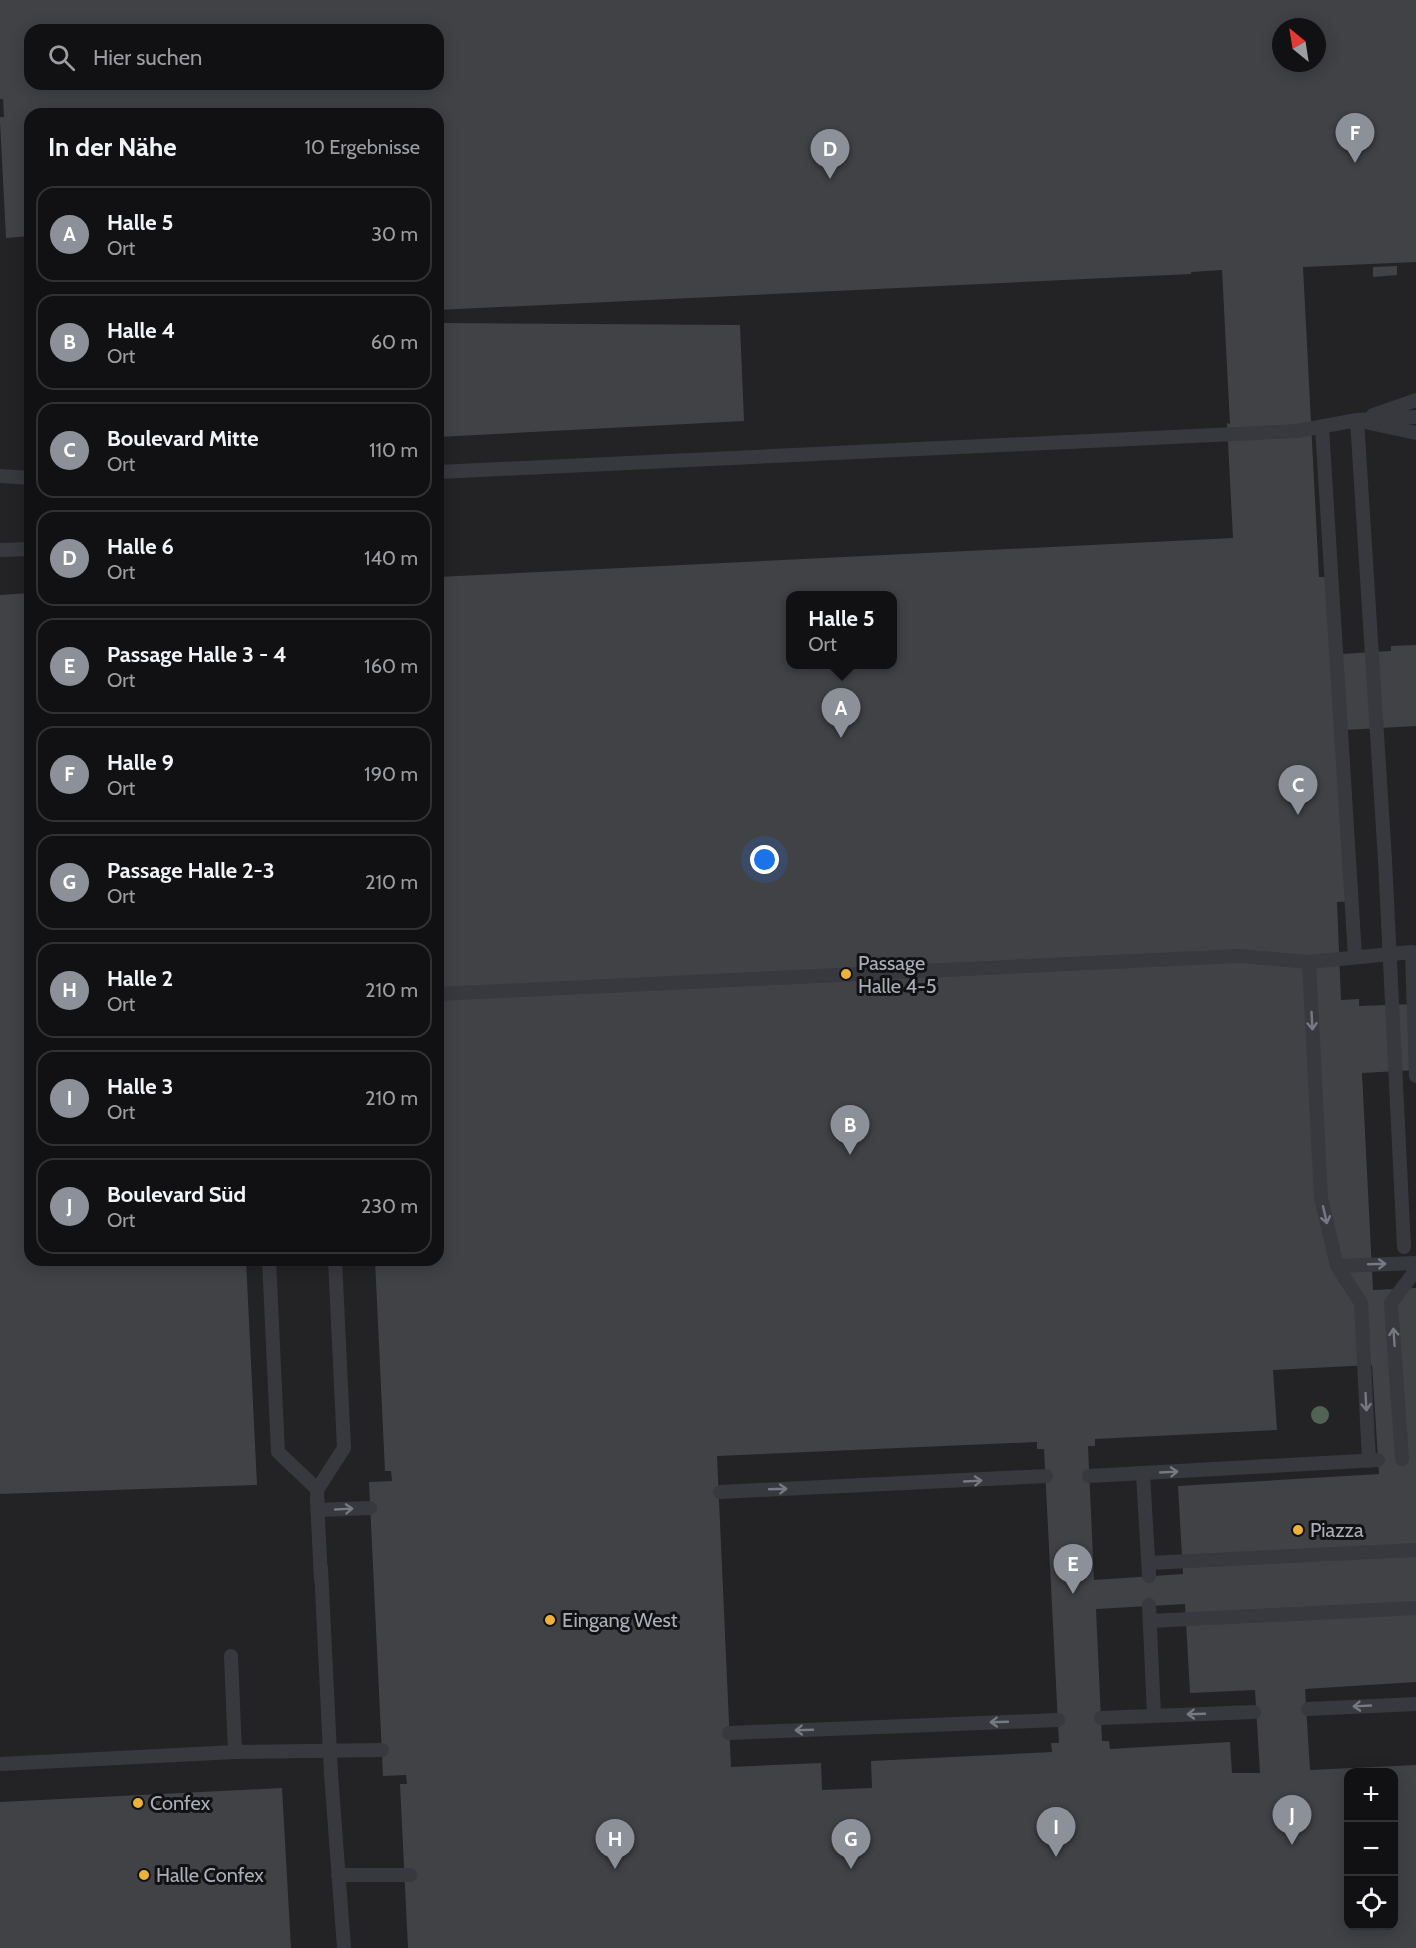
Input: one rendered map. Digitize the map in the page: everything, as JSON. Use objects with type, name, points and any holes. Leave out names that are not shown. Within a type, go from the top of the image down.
[{"type":"lane","points":[[444,472],[1297,431],[1358,420],[1416,400]]},
{"type":"lane","points":[[1297,431],[1358,420],[1416,417]]},
{"type":"lane","points":[[1358,420],[1416,433]]},
{"type":"lane","points":[[1358,420],[1385,860],[1404,1247]]},
{"type":"lane","points":[[1322,427],[1354,957]]},
{"type":"lane","points":[[0,476],[24,478]]},
{"type":"lane","points":[[0,550],[24,549]]},
{"type":"lane","points":[[444,994],[1239,956],[1309,962],[1412,952],[1416,1076]]},
{"type":"lane","points":[[1089,1476],[1373,1461],[1361,1303],[1337,1266],[1321,1198],[1309,962]]},
{"type":"lane","points":[[1337,1266],[1416,1263]]},
{"type":"lane","points":[[269,1266],[278,1452],[316,1490]]},
{"type":"lane","points":[[335,1266],[343,1448],[316,1490],[329,1750],[337,1853]]},
{"type":"lane","points":[[335,1266],[344,1448],[317,1490],[344,1948]]},
{"type":"lane","points":[[1402,1459],[1391,1303],[1416,1270]]},
{"type":"lane","points":[[1143,1474],[1149,1569],[1416,1550]]},
{"type":"lane","points":[[720,1492],[1046,1476]]},
{"type":"lane","points":[[317,1510],[370,1508]]},
{"type":"lane","points":[[1149,1605],[1155,1715]]},
{"type":"lane","points":[[1150,1621],[1416,1608]]},
{"type":"lane","points":[[231,1656],[235,1752]]},
{"type":"lane","points":[[1308,1709],[1416,1704]]},
{"type":"lane","points":[[1101,1718],[1254,1712]]},
{"type":"lane","points":[[729,1733],[1058,1719]]},
{"type":"lane","points":[[0,1764],[235,1752],[382,1750]]},
{"type":"lane","points":[[338,1876],[415,1875]]},
{"type":"shaded area","points":[[0,0],[1416,0],[1416,1948],[0,1948]]},
{"type":"building","points":[[0,0],[1416,0],[1416,262],[1303,267],[1319,577],[1334,577],[1341,654],[1391,651],[1391,646],[1416,645],[1416,726],[1345,730],[1354,901],[1337,902],[1341,1000],[1359,999],[1359,1006],[1416,1004],[1416,1070],[1362,1073],[1373,1290],[1416,1288],[1416,1682],[1305,1689],[1310,1770],[1344,1768],[1344,1930],[1398,1930],[1398,1768],[1352,1768],[1416,1765],[1416,1948],[408,1948],[400,1784],[407,1784],[406,1775],[383,1776],[369,1482],[392,1481],[391,1471],[385,1471],[375,1266],[444,1266],[444,577],[1233,538],[1222,270],[1191,272],[1191,274],[444,310],[444,108],[24,108],[24,236],[6,238],[0,122],[0,117],[4,117],[3,99],[0,99]],"holes":[[[1372,1365],[1379,1474],[1178,1486],[1183,1574],[1094,1580],[1088,1446],[1095,1446],[1095,1439],[1277,1430],[1273,1370]],[[1037,1442],[1037,1449],[1044,1449],[1059,1743],[1051,1743],[1052,1752],[871,1761],[872,1788],[822,1790],[821,1763],[731,1767],[717,1456]],[[1185,1604],[1190,1693],[1255,1690],[1260,1773],[1232,1773],[1230,1742],[1110,1749],[1109,1741],[1102,1741],[1096,1609]]]},
{"type":"building","points":[[1397,266],[1397,275],[1373,277],[1373,267]]},
{"type":"building","points":[[444,323],[740,325],[744,421],[444,437]]},
{"type":"building","points":[[24,593],[24,1266],[246,1266],[257,1485],[0,1494],[0,595]]},
{"type":"building","name":"Halle Confex","points":[[282,1788],[291,1948],[0,1948],[0,1802]]},
{"type":"place","name":"Halle 9","points":[[1355,163]]},
{"type":"place","name":"Halle 6","points":[[830,179]]},
{"type":"place","name":"Halle 5","points":[[841,738]]},
{"type":"place","name":"Boulevard Mitte","points":[[1298,815]]},
{"type":"place","name":"Passage Halle 4-5","points":[[846,974]]},
{"type":"place","name":"Halle 4","points":[[850,1155]]},
{"type":"place","name":"Piazza","points":[[1298,1530]]},
{"type":"place","name":"Passage Halle 3 - 4","points":[[1073,1594]]},
{"type":"place","name":"Eingang West","points":[[550,1620]]},
{"type":"place","name":"Confex","points":[[138,1803]]},
{"type":"place","name":"Boulevard Süd","points":[[1292,1845]]},
{"type":"place","name":"Halle 3","points":[[1056,1857]]},
{"type":"place","name":"Halle 2","points":[[615,1869]]},
{"type":"place","name":"Passage Halle 2-3","points":[[851,1869]]},
{"type":"place","name":"Halle Confex","points":[[144,1875]]}]
